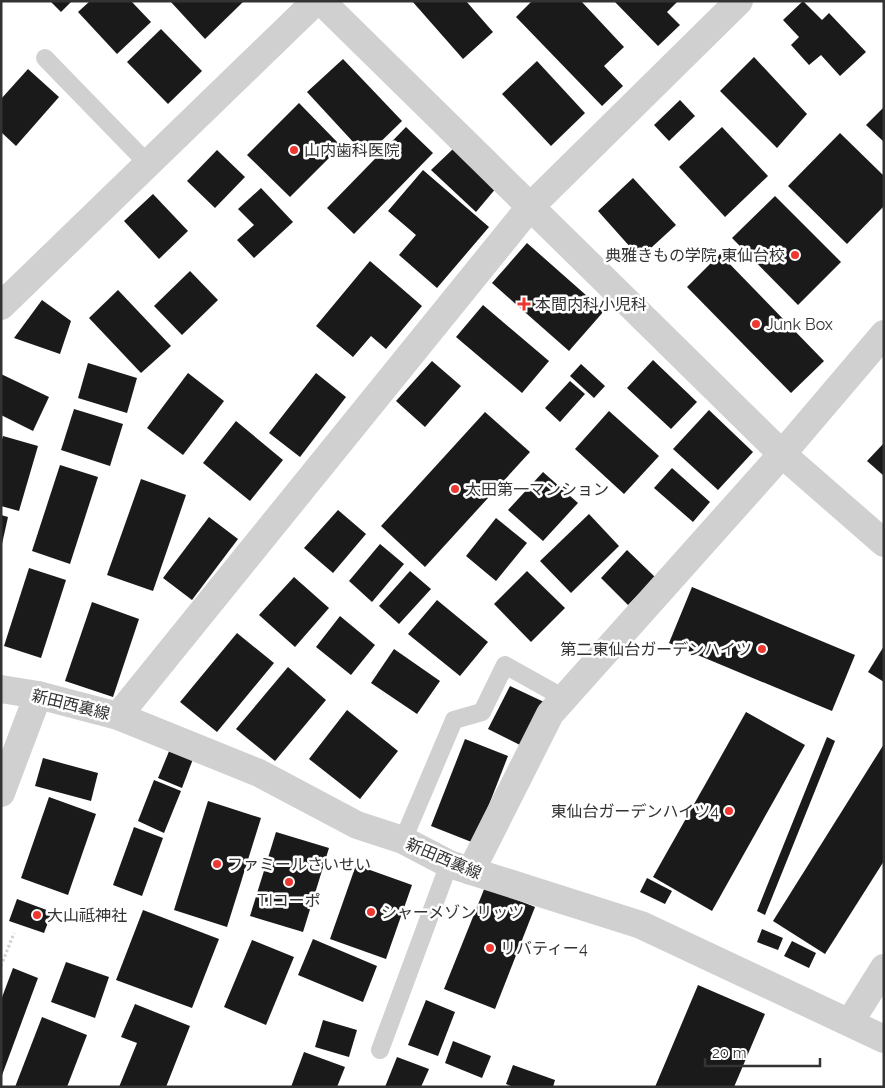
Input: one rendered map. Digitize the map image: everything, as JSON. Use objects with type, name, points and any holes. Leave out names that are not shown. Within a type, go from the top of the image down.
[{"type":"street","points":[[1,306],[316,1]]},
{"type":"street","points":[[321,1],[782,454],[884,543]]},
{"type":"street","points":[[118,716],[530,207],[739,1]]},
{"type":"street","points":[[460,867],[550,714],[782,454],[884,334]]},
{"type":"street","name":"新田西裏線","points":[[1,689],[38,695],[118,716],[259,774],[357,825],[403,840],[460,867],[641,925],[884,1039]]},
{"type":"street","points":[[1,793],[38,695]]},
{"type":"street","points":[[850,1022],[884,968]]},
{"type":"lane","points":[[45,58],[148,164]]},
{"type":"lane","points":[[403,840],[454,720],[482,712],[506,665],[564,698]]},
{"type":"lane","points":[[380,1050],[460,867]]},
{"type":"path","points":[[1,966],[14,933]]},
{"type":"building","points":[[50,1],[72,1],[61,12]]},
{"type":"building","points":[[90,1],[131,1],[151,22],[117,54],[78,12]]},
{"type":"building","points":[[170,1],[244,1],[205,39]]},
{"type":"building","points":[[412,1],[466,1],[493,32],[463,59]]},
{"type":"building","points":[[532,1],[581,1],[624,47],[604,66],[623,86],[602,106],[516,17]]},
{"type":"building","points":[[614,1],[678,1],[667,12],[680,25],[658,46]]},
{"type":"building","points":[[803,1],[822,20],[829,13],[866,52],[840,76],[821,55],[809,65],[791,45],[799,37],[783,20]]},
{"type":"building","points":[[161,29],[202,71],[168,104],[127,62]]},
{"type":"building","points":[[754,57],[807,114],[777,148],[720,91]]},
{"type":"building","points":[[343,59],[402,121],[366,156],[307,92]]},
{"type":"building","points":[[537,61],[585,113],[551,146],[502,94]]},
{"type":"building","points":[[28,69],[59,97],[16,146],[1,132],[1,99]]},
{"type":"building","points":[[680,100],[695,116],[669,141],[654,125]]},
{"type":"building","name":"山内歯科医院","points":[[299,103],[341,146],[290,197],[247,155]]},
{"type":"building","points":[[884,107],[884,142],[866,125]]},
{"type":"building","points":[[406,127],[433,153],[354,234],[327,208]]},
{"type":"building","points":[[722,127],[768,176],[725,217],[679,167]]},
{"type":"building","points":[[840,133],[884,176],[884,206],[847,244],[788,186]]},
{"type":"building","points":[[453,149],[497,187],[476,212],[431,170]]},
{"type":"building","points":[[217,150],[245,177],[215,208],[187,181]]},
{"type":"building","points":[[423,170],[489,227],[437,288],[399,255],[416,235],[388,211]]},
{"type":"building","points":[[633,178],[676,225],[640,258],[598,211]]},
{"type":"building","points":[[261,188],[293,222],[254,258],[237,240],[254,225],[238,209]]},
{"type":"building","points":[[153,194],[188,231],[159,259],[124,221]]},
{"type":"building","points":[[775,196],[841,262],[798,305],[732,238]]},
{"type":"building","points":[[527,243],[604,311],[569,351],[492,283]]},
{"type":"building","name":"Junk Box","points":[[720,254],[824,361],[791,393],[687,287]]},
{"type":"building","points":[[370,261],[422,306],[386,349],[371,336],[353,357],[316,326]]},
{"type":"building","points":[[190,271],[218,300],[182,335],[154,306]]},
{"type":"building","points":[[118,290],[171,346],[141,373],[89,318]]},
{"type":"building","points":[[42,300],[71,321],[60,354],[14,338]]},
{"type":"building","points":[[483,305],[549,361],[522,393],[456,337]]},
{"type":"building","points":[[653,360],[697,402],[671,429],[627,388]]},
{"type":"building","points":[[432,361],[461,386],[425,427],[396,401]]},
{"type":"building","points":[[88,363],[137,378],[127,413],[78,398]]},
{"type":"building","points":[[581,364],[605,386],[594,398],[570,376]]},
{"type":"building","points":[[188,373],[224,401],[183,455],[147,428]]},
{"type":"building","points":[[316,373],[346,397],[300,457],[269,433]]},
{"type":"building","points":[[1,374],[49,397],[33,431],[1,415]]},
{"type":"building","points":[[570,381],[585,394],[560,422],[545,408]]},
{"type":"building","points":[[74,409],[123,424],[110,466],[61,450]]},
{"type":"building","points":[[709,410],[753,452],[718,490],[673,449]]},
{"type":"building","points":[[609,411],[659,456],[624,494],[575,449]]},
{"type":"building","name":"太田第一マンション","points":[[485,412],[530,452],[425,567],[381,526]]},
{"type":"building","points":[[236,421],[283,460],[250,501],[203,463]]},
{"type":"building","points":[[3,436],[38,446],[19,511],[1,506],[1,443]]},
{"type":"building","points":[[884,443],[884,476],[867,461]]},
{"type":"building","points":[[60,465],[98,477],[70,564],[32,551]]},
{"type":"building","points":[[672,468],[710,502],[693,522],[654,488]]},
{"type":"building","points":[[543,472],[578,503],[543,541],[508,510]]},
{"type":"building","points":[[141,479],[186,495],[153,591],[107,575]]},
{"type":"building","points":[[338,510],[366,534],[333,573],[304,548]]},
{"type":"building","points":[[589,514],[619,546],[571,593],[540,561]]},
{"type":"building","points":[[1,515],[8,517],[2,544],[1,544]]},
{"type":"building","points":[[209,517],[238,539],[192,600],[163,578]]},
{"type":"building","points":[[496,518],[527,543],[496,581],[466,556]]},
{"type":"building","points":[[380,544],[404,564],[372,602],[349,581]]},
{"type":"building","points":[[627,550],[655,577],[628,605],[601,578]]},
{"type":"building","points":[[29,568],[66,580],[41,658],[4,646]]},
{"type":"building","points":[[410,571],[431,589],[399,624],[379,606]]},
{"type":"building","points":[[527,571],[565,608],[531,642],[494,604]]},
{"type":"building","points":[[294,577],[329,608],[295,647],[259,615]]},
{"type":"building","name":"第二東仙台ガーデンハイツ","points":[[692,587],[855,655],[832,711],[669,643]]},
{"type":"building","points":[[437,600],[488,642],[460,676],[408,634]]},
{"type":"building","points":[[92,602],[139,619],[113,697],[65,681]]},
{"type":"building","points":[[340,616],[375,645],[351,675],[316,647]]},
{"type":"building","points":[[237,633],[274,663],[217,732],[180,702]]},
{"type":"building","points":[[884,646],[884,682],[868,672]]},
{"type":"building","points":[[394,649],[440,681],[417,714],[371,683]]},
{"type":"building","points":[[288,667],[326,700],[275,761],[236,729]]},
{"type":"building","points":[[510,686],[544,702],[522,746],[488,729]]},
{"type":"building","points":[[347,710],[398,751],[360,799],[309,759]]},
{"type":"building","name":"東仙台ガーデンハイツ4","points":[[746,712],[805,745],[712,911],[653,877]]},
{"type":"building","points":[[827,737],[835,741],[765,915],[757,911]]},
{"type":"building","points":[[465,739],[508,756],[474,843],[431,826]]},
{"type":"building","points":[[884,744],[884,861],[825,954],[773,921]]},
{"type":"building","points":[[170,749],[193,759],[182,788],[158,778]]},
{"type":"building","points":[[43,758],[98,773],[91,801],[35,786]]},
{"type":"building","points":[[154,780],[181,791],[164,833],[138,821]]},
{"type":"building","points":[[49,797],[96,814],[68,895],[21,878]]},
{"type":"building","name":"ファミールさいせい","points":[[208,801],[261,818],[227,927],[174,910]]},
{"type":"building","points":[[134,827],[163,838],[142,896],[113,885]]},
{"type":"building","name":"T.Iコーポ","points":[[276,832],[329,848],[303,932],[250,916]]},
{"type":"building","name":"シャーメゾンリッツ","points":[[356,865],[412,885],[386,959],[330,939]]},
{"type":"building","points":[[647,878],[672,891],[665,904],[640,892]]},
{"type":"building","name":"リバティー4","points":[[485,887],[535,907],[495,1009],[444,989]]},
{"type":"building","points":[[17,899],[52,912],[44,933],[9,921]]},
{"type":"building","points":[[143,910],[219,939],[192,1008],[116,980]]},
{"type":"building","points":[[762,929],[783,938],[778,950],[757,942]]},
{"type":"building","points":[[313,939],[377,966],[363,1002],[298,975]]},
{"type":"building","points":[[252,940],[294,957],[266,1025],[224,1007]]},
{"type":"building","points":[[792,941],[816,953],[809,968],[784,956]]},
{"type":"building","points":[[66,962],[109,977],[95,1018],[51,1002]]},
{"type":"building","points":[[13,968],[38,978],[1,1078],[1,1000]]},
{"type":"building","points":[[698,985],[765,1014],[734,1087],[655,1087]]},
{"type":"building","points":[[426,1000],[455,1012],[438,1056],[408,1045]]},
{"type":"building","points":[[135,1004],[190,1026],[166,1087],[119,1087],[137,1043],[121,1037]]},
{"type":"building","points":[[42,1017],[87,1035],[67,1087],[15,1087]]},
{"type":"building","points":[[323,1020],[357,1030],[349,1057],[315,1047]]},
{"type":"building","points":[[453,1041],[491,1056],[482,1078],[445,1063]]},
{"type":"building","points":[[304,1052],[345,1067],[337,1087],[291,1087]]},
{"type":"building","points":[[397,1057],[429,1069],[421,1087],[385,1087]]},
{"type":"building","points":[[513,1065],[555,1080],[553,1087],[513,1087],[506,1084]]},
{"type":"place","name":"山内歯科医院","points":[[294,150]]},
{"type":"place","name":"典雅きもの学院 東仙台校","points":[[795,255]]},
{"type":"place","name":"本間内科小児科","points":[[524,304]]},
{"type":"place","name":"Junk Box","points":[[756,324]]},
{"type":"place","name":"太田第一マンション","points":[[455,489]]},
{"type":"place","name":"第二東仙台ガーデンハイツ","points":[[762,649]]},
{"type":"place","name":"東仙台ガーデンハイツ4","points":[[729,811]]},
{"type":"place","name":"ファミールさいせい","points":[[217,864]]},
{"type":"place","name":"T.Iコーポ","points":[[289,882]]},
{"type":"place","name":"シャーメゾンリッツ","points":[[371,912]]},
{"type":"place","name":"大山祗神社","points":[[37,915]]},
{"type":"place","name":"リバティー4","points":[[490,948]]}]
